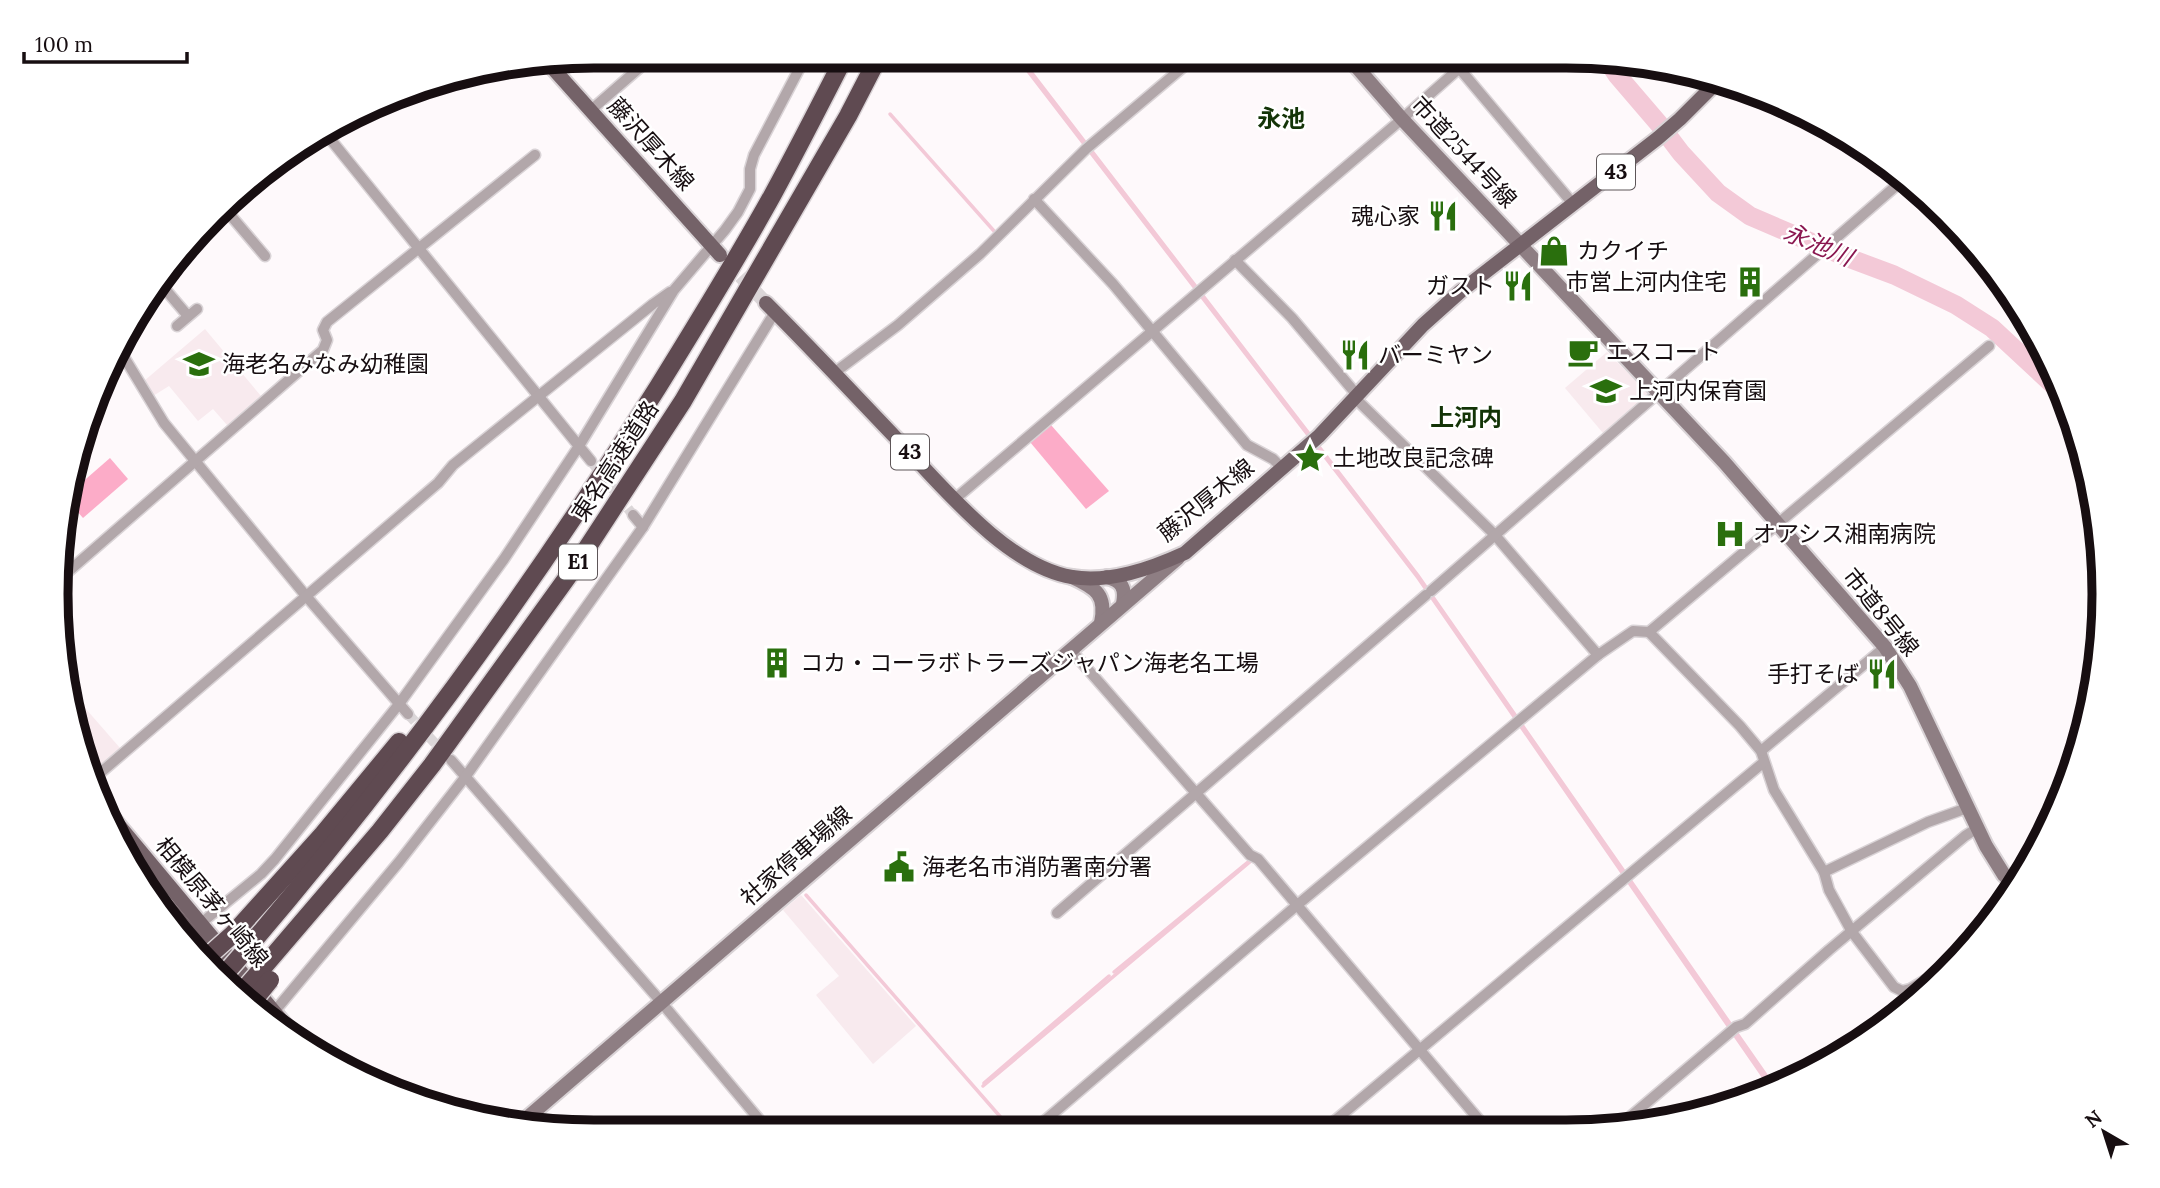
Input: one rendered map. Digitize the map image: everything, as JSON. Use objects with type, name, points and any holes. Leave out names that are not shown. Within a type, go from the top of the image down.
[{"type":"highway","name":"東名高速道路","points":[[227,971],[359,813],[437,711],[611,462],[722,254],[773,195],[839,68]]},
{"type":"highway","name":"東名高速道路","points":[[245,987],[265,975],[380,831],[484,695],[574,568],[683,401],[848,116],[873,68]]},
{"type":"highway","points":[[212,955],[323,834],[501,622]]},
{"type":"highway","points":[[255,996],[265,975]]},
{"type":"main road","name":"藤沢厚木線","points":[[553,70],[722,254]]},
{"type":"main road","name":"藤沢厚木線","points":[[771,308],[955,499],[998,539],[1020,555],[1040,566],[1071,576],[1107,577],[1140,570],[1185,553],[1314,439],[1423,325],[1461,291],[1658,138],[1710,88]]},
{"type":"main road","name":"相模原茅ヶ崎線","points":[[144,865],[191,931],[268,1006]]},
{"type":"street","points":[[590,111],[639,68]]},
{"type":"street","points":[[100,773],[438,483],[453,464],[653,304],[722,254],[728,226],[750,189],[750,169],[754,155],[800,68]]},
{"type":"street","points":[[834,373],[898,325],[980,254],[1088,147],[1182,68]]},
{"type":"street","name":"市道2544号線","points":[[1358,68],[1521,245]]},
{"type":"street","points":[[955,499],[1459,68],[1574,205]]},
{"type":"street","points":[[330,139],[591,461]]},
{"type":"street","points":[[69,571],[323,350],[327,340],[324,325],[535,155]]},
{"type":"street","points":[[1057,913],[1896,185]]},
{"type":"street","points":[[1034,199],[1153,330],[1247,445],[1273,459],[1282,468]]},
{"type":"street","points":[[230,215],[265,256]]},
{"type":"street","name":"市道8号線","points":[[1521,245],[1724,461],[1885,646],[1910,686],[1976,829],[1993,860],[2008,878]]},
{"type":"street","points":[[1235,261],[1292,318],[1356,396],[1494,534],[1598,655]]},
{"type":"street","points":[[166,290],[188,316]]},
{"type":"street","points":[[191,931],[261,874],[275,859],[399,704],[504,559],[579,446],[674,290]]},
{"type":"street","points":[[275,1011],[400,862],[466,776],[643,527],[771,308]]},
{"type":"street","points":[[177,326],[197,309]]},
{"type":"street","points":[[1649,632],[1989,346]]},
{"type":"street","points":[[124,357],[164,423],[306,596],[408,714]]},
{"type":"street","points":[[633,515],[643,527]]},
{"type":"street","name":"社家停車場線","points":[[530,1116],[1185,553]]},
{"type":"street","points":[[1071,576],[1098,594],[1104,605],[1101,623]]},
{"type":"street","points":[[1107,577],[1123,586],[1123,604]]},
{"type":"street","points":[[1046,1120],[1518,721],[1598,655],[1633,631],[1649,632],[1740,726],[1762,757],[1774,790],[1824,872],[1829,890],[1852,932],[1894,987],[1902,991],[1924,979]]},
{"type":"street","points":[[1336,1120],[1621,882],[1885,646]]},
{"type":"street","points":[[1070,649],[1250,855],[1258,859],[1479,1120]]},
{"type":"street","points":[[451,760],[760,1120]]},
{"type":"street","points":[[1824,872],[1928,822],[1967,808]]},
{"type":"street","points":[[1632,1115],[1976,829]]},
{"type":"shaded area","points":[[1023,68],[1030,68],[1419,574],[1770,1078],[1764,1081],[1416,578]]},
{"type":"shaded area","name":"海老名みなみ幼稚園","points":[[205,329],[261,396],[227,425],[213,409],[198,421],[169,386],[153,396],[144,381]]},
{"type":"shaded area","name":"上河内保育園","points":[[1607,352],[1648,393],[1603,433],[1565,388]]},
{"type":"shaded area","points":[[1051,425],[1109,491],[1086,509],[1030,442]]},
{"type":"shaded area","points":[[110,458],[128,479],[83,518],[75,509],[80,485]]},
{"type":"shaded area","points":[[79,701],[120,748],[98,767]]},
{"type":"shaded area","points":[[801,895],[916,1026],[873,1064],[816,995],[839,976],[783,910]]},
{"type":"waterway","name":"永池川","points":[[1614,71],[1681,153],[1718,193],[1750,216],[1894,275],[1956,305],[1992,328],[2045,377]]},
{"type":"waterway","points":[[890,114],[994,231]]},
{"type":"waterway","points":[[983,1086],[1251,861]]},
{"type":"waterway","points":[[1114,972],[1248,862]]},
{"type":"waterway","points":[[806,895],[1003,1120]]},
{"type":"waterway","points":[[984,1083],[1109,976]]},
{"type":"tunnel","points":[[726,261],[766,303]]},
{"type":"tunnel","points":[[591,461],[633,515]]},
{"type":"tunnel","points":[[408,714],[443,752]]},
{"type":"place","name":"魂心家","points":[[1443,216]]},
{"type":"place","name":"カクイチ","points":[[1554,251]]},
{"type":"place","name":"市営上河内住宅","points":[[1750,282]]},
{"type":"place","name":"ガスト","points":[[1518,286]]},
{"type":"place","name":"エスコート","points":[[1583,352]]},
{"type":"place","name":"バーミヤン","points":[[1355,355]]},
{"type":"place","name":"海老名みなみ幼稚園","points":[[199,364]]},
{"type":"place","name":"上河内保育園","points":[[1606,391]]},
{"type":"place","name":"土地改良記念碑","points":[[1310,458]]},
{"type":"place","name":"オアシス湘南病院","points":[[1730,534]]},
{"type":"place","name":"コカ・コーラボトラーズジャパン海老名工場","points":[[777,663]]},
{"type":"place","name":"手打そば","points":[[1882,674]]},
{"type":"place","name":"海老名市消防署南分署","points":[[899,867]]},
{"type":"district","name":"永池","points":[[1281,119]]},
{"type":"district","name":"上河内","points":[[1466,418]]}]
